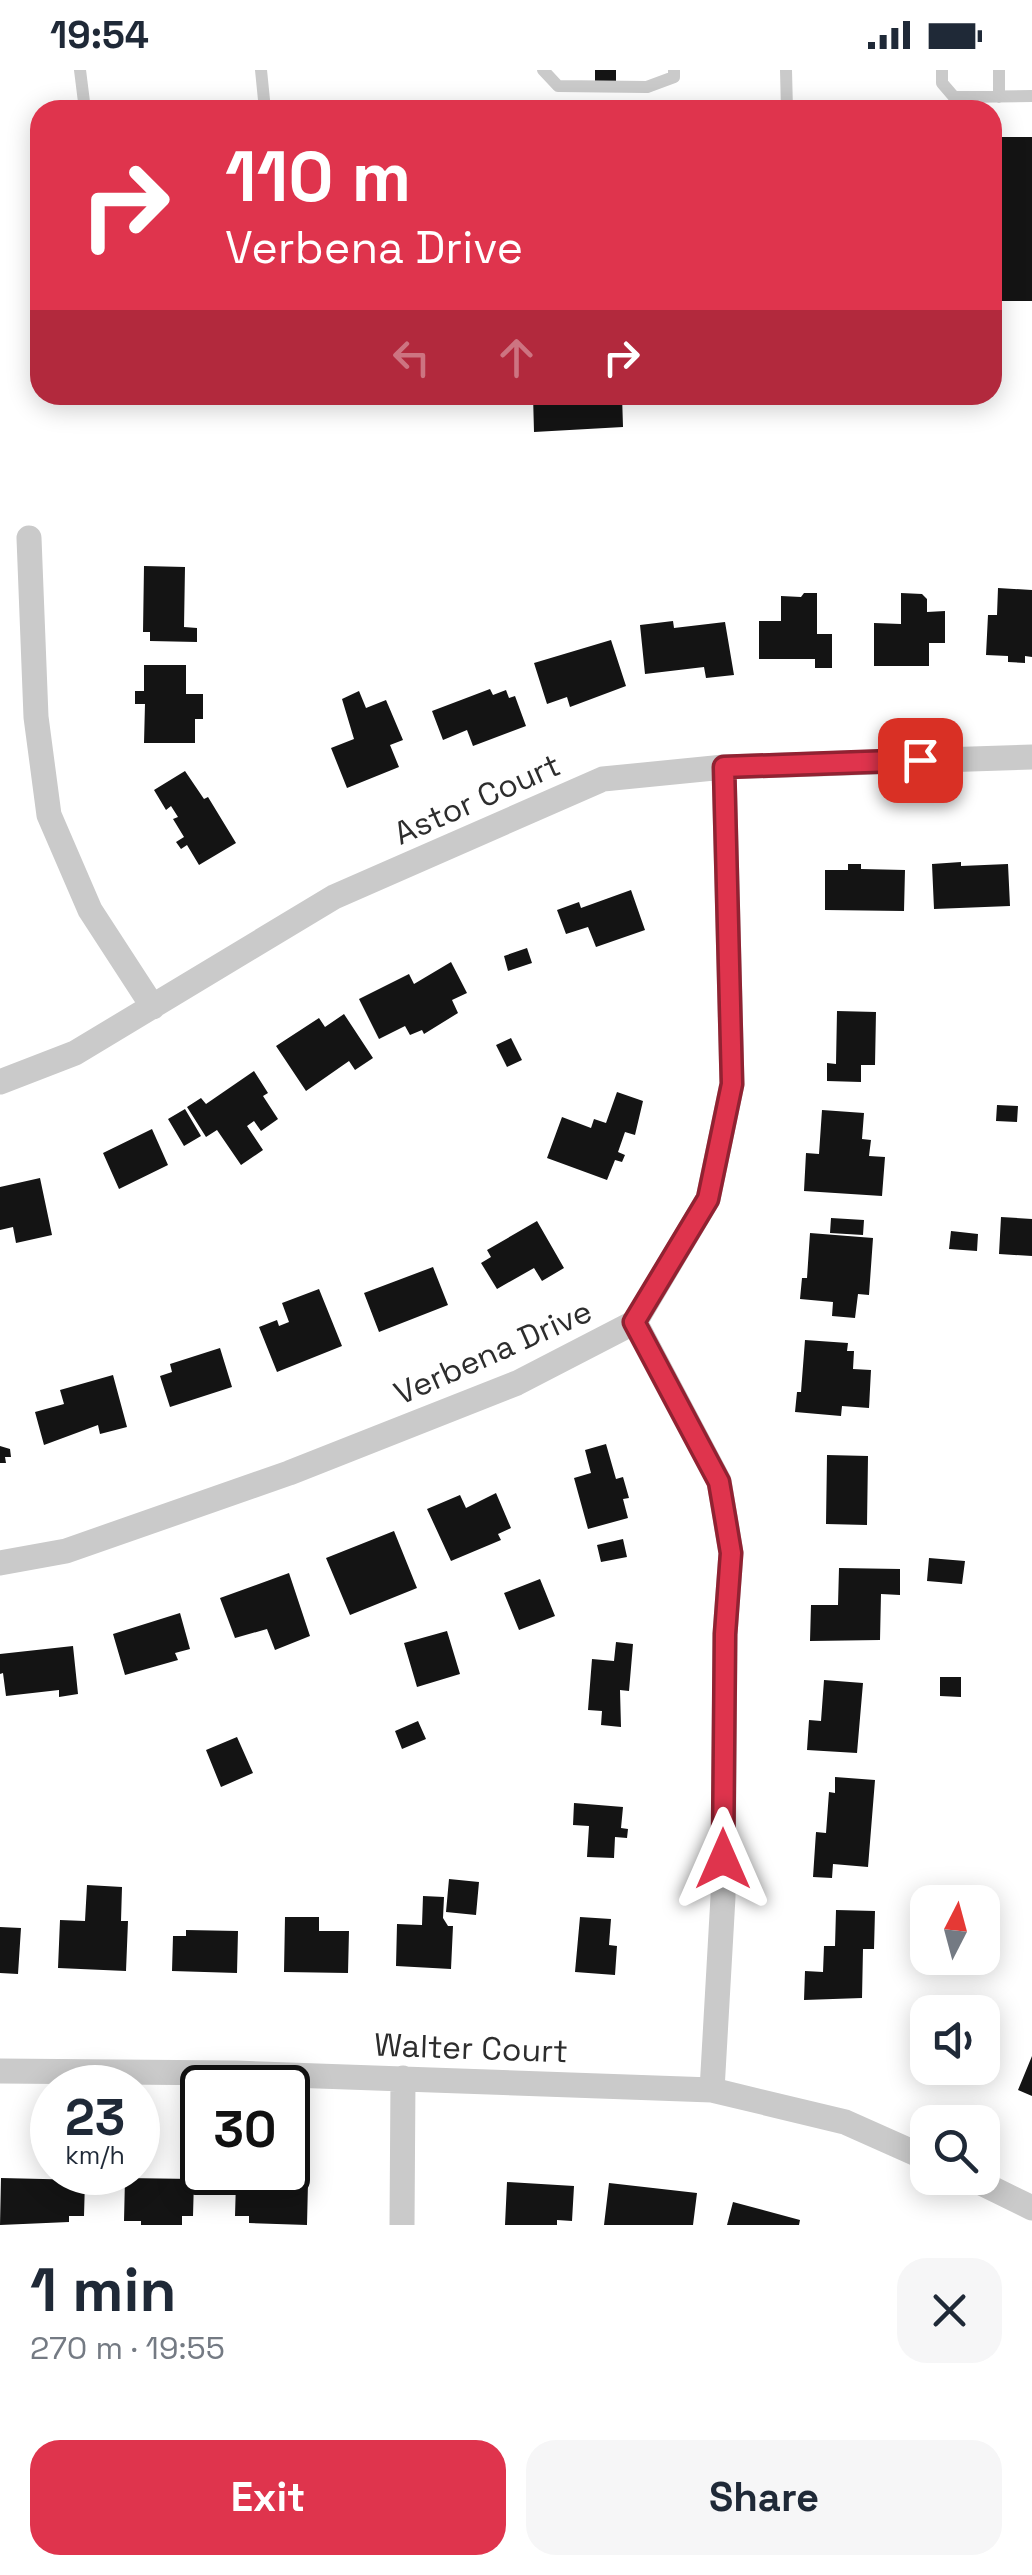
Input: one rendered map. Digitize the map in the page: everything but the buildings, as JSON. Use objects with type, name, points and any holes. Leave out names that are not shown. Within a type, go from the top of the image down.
[{"type":"street","points":[[29,538],[36,717],[49,815],[90,910],[153,1007]]},
{"type":"street","name":"Astor Court","points":[[0,1082],[74,1052],[334,897],[603,779],[724,767],[1032,757]]},
{"type":"street","name":"Verbena Drive","points":[[0,1563],[66,1550],[289,1474],[518,1383],[634,1322],[708,1199],[732,1084],[724,767]]},
{"type":"street","points":[[634,1322],[719,1482],[731,1553],[725,1634],[723,1897],[712,2090]]},
{"type":"street","name":"Walter Court","points":[[0,2071],[403,2078],[712,2090],[845,2122],[910,2150]]},
{"type":"street","points":[[402,2225],[403,2078]]},
{"type":"street","points":[[1000,2193],[1032,2208]]},
{"type":"lane","points":[[80,70],[83,100]]},
{"type":"lane","points":[[262,70],[265,100]]},
{"type":"lane","points":[[544,70],[558,86],[648,87],[674,77],[674,70]]},
{"type":"lane","points":[[786,70],[788,100]]},
{"type":"lane","points":[[942,70],[942,83],[954,97],[1032,96]]},
{"type":"lane","points":[[999,70],[999,97]]},
{"type":"route","points":[[723,1859],[725,1634],[731,1553],[719,1482],[634,1322],[708,1199],[732,1084],[724,767],[920,760]]}]
